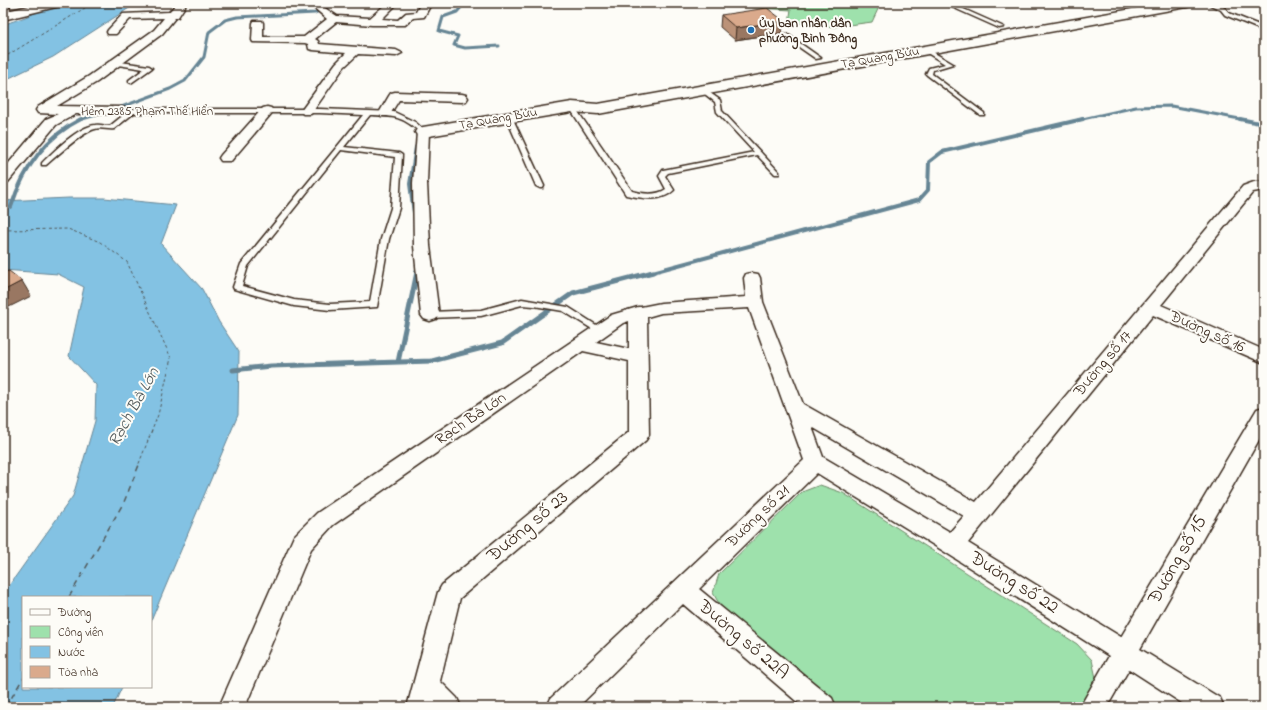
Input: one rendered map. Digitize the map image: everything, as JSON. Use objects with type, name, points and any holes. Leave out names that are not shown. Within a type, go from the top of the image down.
[{"type":"street","points":[[3,16],[56,3]]},
{"type":"street","name":"Hẻm 2385 Phạm Thế Hiển","points":[[126,111],[42,110],[93,79],[113,63],[158,32],[182,3]]},
{"type":"street","points":[[372,22],[393,3]]},
{"type":"street","points":[[319,7],[334,19],[401,24],[410,15],[420,15],[426,3],[433,3]]},
{"type":"street","name":"Tạ Quang Bửu","points":[[424,132],[572,107],[598,109],[1187,3]]},
{"type":"street","name":"Tạ Quang Bửu","points":[[572,107],[586,98],[1129,4]]},
{"type":"street","points":[[3,5],[5,9],[3,12]]},
{"type":"street","points":[[1100,9],[1116,16]]},
{"type":"street","points":[[112,32],[127,16],[174,14]]},
{"type":"street","points":[[307,40],[334,19]]},
{"type":"street","points":[[258,23],[257,40],[307,40],[314,42],[313,47],[396,53]]},
{"type":"street","points":[[307,111],[340,65],[355,50]]},
{"type":"street","points":[[818,58],[830,67]]},
{"type":"street","points":[[385,113],[395,96],[462,98]]},
{"type":"street","points":[[3,179],[52,122],[76,111]]},
{"type":"street","points":[[226,158],[266,111]]},
{"type":"street","points":[[424,132],[420,183],[422,246],[430,315]]},
{"type":"street","name":"Đường số 17","points":[[953,545],[1248,189],[1259,186]]},
{"type":"street","points":[[752,278],[755,302],[815,462]]},
{"type":"street","name":"Rạch Bà Lớn","points":[[232,707],[302,543],[325,519],[617,319],[638,312],[661,308],[755,302]]},
{"type":"street","name":"Đường số 16","points":[[1150,307],[1264,357]]},
{"type":"street","name":"Đường số 23","points":[[423,696],[450,592],[639,435],[638,312]]},
{"type":"street","points":[[580,344],[638,357]]},
{"type":"street","points":[[795,408],[979,514]]},
{"type":"street","name":"Đường số 15","points":[[1093,707],[1264,414]]},
{"type":"street","name":"Đường số 22","points":[[815,462],[953,545],[1211,707]]},
{"type":"street","name":"Đường số 21","points":[[560,707],[815,462]]},
{"type":"street","name":"Đường số 22A","points":[[682,589],[823,707]]},
{"type":"street","points":[[423,696],[448,707]]},
{"type":"lane","points":[[946,3],[1001,27]]},
{"type":"lane","points":[[1209,3],[1223,9],[1227,14],[1264,29]]},
{"type":"lane","points":[[785,35],[818,58]]},
{"type":"lane","points":[[926,50],[950,64],[931,69],[929,74],[982,114]]},
{"type":"lane","points":[[113,63],[149,68],[131,81]]},
{"type":"lane","points":[[703,90],[718,101],[719,111],[777,172]]},
{"type":"lane","points":[[572,107],[629,194],[639,196],[665,194],[670,190],[662,176],[665,171],[759,153]]},
{"type":"lane","points":[[44,164],[52,156],[93,127],[112,128],[126,111]]},
{"type":"lane","name":"Hẻm 2385 Phạm Thế Hiển","points":[[126,111],[307,111],[385,113],[394,114],[413,123],[424,132]]},
{"type":"lane","points":[[340,148],[399,155],[395,208],[385,239],[374,306],[330,307],[294,303],[237,287],[244,266],[368,113]]},
{"type":"lane","points":[[509,117],[540,186]]},
{"type":"lane","points":[[430,315],[481,313],[522,302],[534,303],[565,308],[600,330]]},
{"type":"green space","points":[[728,3],[877,3],[879,7],[872,22],[834,27],[789,22],[791,10],[728,6]]},
{"type":"green space","points":[[820,485],[843,493],[1077,644],[1092,660],[1096,678],[1080,707],[838,707],[725,614],[713,593],[719,574],[802,492]]},
{"type":"water","points":[[46,3],[137,3],[53,57],[3,81],[3,25],[34,13]]},
{"type":"water","points":[[104,198],[176,205],[161,244],[202,289],[219,322],[239,352],[238,415],[152,619],[152,596],[22,596],[22,688],[122,688],[113,707],[3,707],[3,594],[73,496],[95,421],[96,385],[69,356],[84,287],[58,274],[3,270],[3,201]]},
{"type":"building","points":[[767,8],[784,21],[736,28],[721,15]]},
{"type":"building","points":[[9,271],[22,281],[3,291],[3,273]]},
{"type":"waterway","points":[[116,109],[170,89],[185,81],[204,57],[209,32],[225,20],[237,17],[315,13],[336,3]]},
{"type":"waterway","points":[[465,3],[457,12],[443,17],[439,31],[458,36],[454,45],[465,48],[499,46]]},
{"type":"waterway","points":[[1078,120],[1136,107],[1171,106],[1243,120]]},
{"type":"waterway","points":[[79,120],[106,112]]},
{"type":"waterway","points":[[649,273],[919,200],[928,190],[929,162],[942,152],[1083,119]]},
{"type":"waterway","points":[[11,207],[22,180],[37,156],[57,135],[68,126],[79,120]]},
{"type":"waterway","points":[[1243,120],[1264,124]]},
{"type":"waterway","points":[[414,213],[410,184],[416,147]]},
{"type":"waterway","points":[[416,273],[418,265]]},
{"type":"waterway","points":[[398,362],[417,272]]},
{"type":"waterway","points":[[233,370],[271,366],[432,361],[502,343],[573,293],[653,272]]},
{"type":"ferry route","points":[[3,58],[93,3]]},
{"type":"ferry route","points":[[3,230],[68,229],[100,242],[127,262],[171,358],[158,415],[138,466]]},
{"type":"ferry route","points":[[70,596],[124,502],[139,465]]},
{"type":"ferry route","points":[[6,707],[22,680]]},
{"type":"place","name":"Ủy ban nhân dân phường Bình Đông","points":[[751,30]]}]
